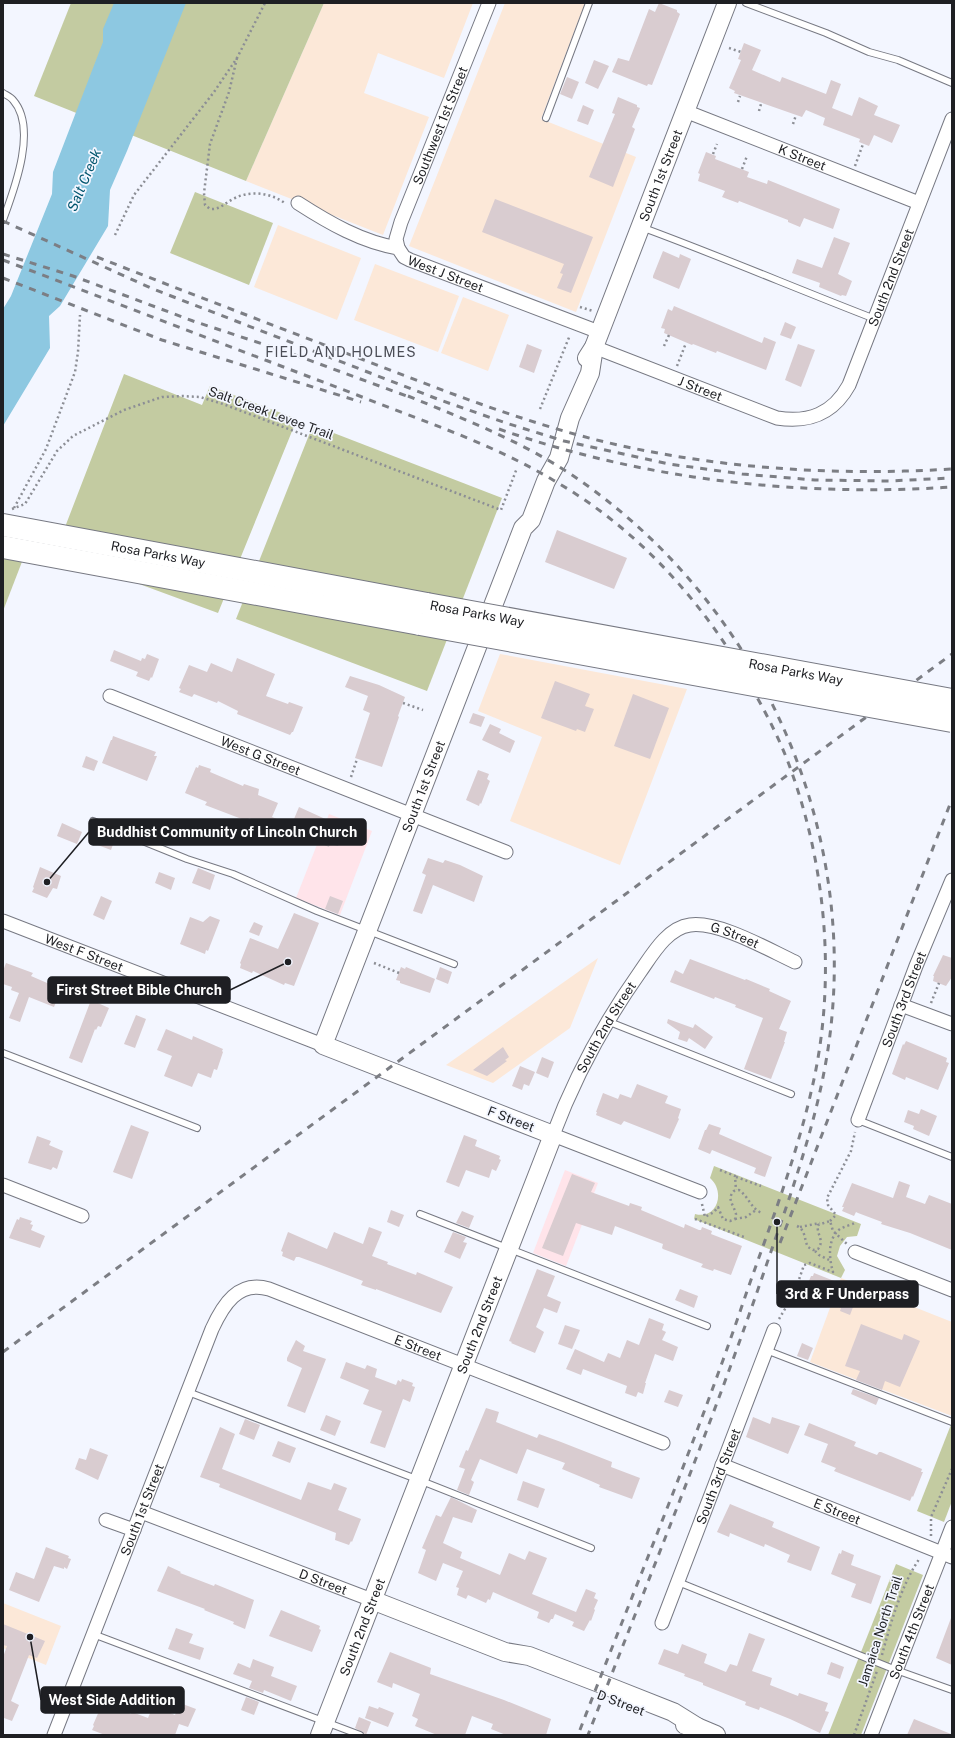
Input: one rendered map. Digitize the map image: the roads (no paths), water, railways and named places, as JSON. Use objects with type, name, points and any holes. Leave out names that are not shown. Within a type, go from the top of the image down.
[{"type":"highway","name":"Rosa Parks Way","points":[[3,525],[423,614],[952,721]]},
{"type":"highway","name":"Rosa Parks Way","points":[[11,549],[952,700]]},
{"type":"street","name":"Southwest 1st Street","points":[[398,248],[396,239],[401,222],[489,3]]},
{"type":"street","name":"South 1st Street","points":[[323,1045],[523,528],[522,516],[536,480],[550,453],[559,421],[581,369],[596,340],[727,3]]},
{"type":"street","name":"K Street","points":[[685,111],[919,203]]},
{"type":"street","name":"South 2nd Street","points":[[808,418],[829,409],[844,395],[849,385],[952,119]]},
{"type":"street","name":"West J Street","points":[[298,204],[346,231],[383,246],[398,248],[404,257],[410,260],[596,340]]},
{"type":"street","name":"J Street","points":[[596,340],[672,378],[777,418],[792,420],[808,418]]},
{"type":"street","name":"West G Street","points":[[110,696],[412,815]]},
{"type":"street","points":[[412,815],[506,852]]},
{"type":"street","name":"South 3rd Street","points":[[858,1120],[901,1005],[949,895],[952,880]]},
{"type":"street","name":"West F Street","points":[[3,920],[323,1045]]},
{"type":"street","name":"G Street","points":[[673,932],[688,925],[708,926],[759,945],[794,962]]},
{"type":"street","name":"South 2nd Street","points":[[322,1728],[463,1364],[576,1079],[607,1022],[646,963],[658,947],[673,932]]},
{"type":"street","points":[[901,1005],[952,1024]]},
{"type":"street","name":"F Street","points":[[323,1045],[700,1192]]},
{"type":"street","points":[[3,1185],[82,1216]]},
{"type":"street","points":[[855,1252],[952,1290]]},
{"type":"street","name":"E Street","points":[[240,1291],[257,1286],[269,1289],[663,1443]]},
{"type":"street","name":"South 1st Street","points":[[54,1735],[216,1320],[229,1300],[240,1291]]},
{"type":"street","name":"South 3rd Street","points":[[662,1623],[774,1330]]},
{"type":"street","name":"E Street","points":[[722,1465],[947,1555]]},
{"type":"street","name":"D Street","points":[[141,1512],[504,1652],[524,1665],[594,1693],[669,1722],[696,1727],[716,1735]]},
{"type":"street","points":[[106,1520],[134,1530]]},
{"type":"street","name":"South 4th Street","points":[[871,1735],[896,1670],[947,1555],[952,1527]]},
{"type":"lane","points":[[546,118],[589,3]]},
{"type":"lane","points":[[746,3],[826,33],[869,52],[898,60],[952,83]]},
{"type":"lane","points":[[3,93],[13,99],[22,116],[24,141],[19,177],[3,220]]},
{"type":"lane","points":[[640,227],[716,255],[875,319]]},
{"type":"lane","points":[[93,821],[187,859],[234,874],[317,911],[454,964]]},
{"type":"lane","points":[[607,1022],[791,1094]]},
{"type":"lane","points":[[3,1053],[197,1128]]},
{"type":"lane","points":[[858,1120],[952,1157]]},
{"type":"lane","points":[[420,1214],[707,1326]]},
{"type":"lane","points":[[766,1350],[952,1422]]},
{"type":"lane","points":[[188,1392],[419,1480],[590,1548]]},
{"type":"lane","points":[[678,1582],[896,1670],[952,1690]]},
{"type":"lane","points":[[93,1634],[322,1728],[360,1735]]},
{"type":"water","name":"Salt Creek","points":[[114,3],[186,3],[110,190],[108,226],[60,306],[49,316],[50,348],[3,426],[3,309],[11,296],[52,194],[53,172],[103,42],[103,29]]},
{"type":"railway","points":[[3,221],[153,289],[440,400],[564,441],[669,464],[742,474],[815,480],[889,481],[952,478]]},
{"type":"railway","points":[[3,254],[73,276],[193,321],[287,352],[412,398]]},
{"type":"railway","points":[[97,257],[454,394],[544,425],[605,442],[691,459],[778,468],[865,472],[952,469]]},
{"type":"railway","points":[[3,260],[460,435],[534,469],[585,500],[612,520],[660,563],[702,612],[739,666],[768,718],[787,759],[804,811],[813,850],[820,889],[824,929],[824,1009],[812,1088],[806,1115],[790,1167],[726,1352],[685,1462],[578,1735]]},
{"type":"railway","points":[[3,278],[162,340],[361,402]]},
{"type":"railway","points":[[408,396],[499,435],[543,457],[585,484],[646,534],[699,591],[744,654],[781,722],[808,794],[826,870],[834,947],[831,1026],[821,1088],[805,1149],[723,1387],[588,1735]]},
{"type":"railway","points":[[499,429],[554,447],[609,461],[722,481],[837,489],[952,487]]},
{"type":"railway","points":[[3,1352],[952,654]]},
{"type":"railway","points":[[780,1243],[952,799]]},
{"type":"place","name":"Buddhist Community of Lincoln Church","points":[[47,882]]},
{"type":"place","name":"First Street Bible Church","points":[[288,962]]},
{"type":"place","name":"3rd & F Underpass","points":[[777,1222]]},
{"type":"place","name":"West Side Addition","points":[[30,1637]]},
{"type":"district","name":"FIELD AND HOLMES","points":[[341,352]]}]
